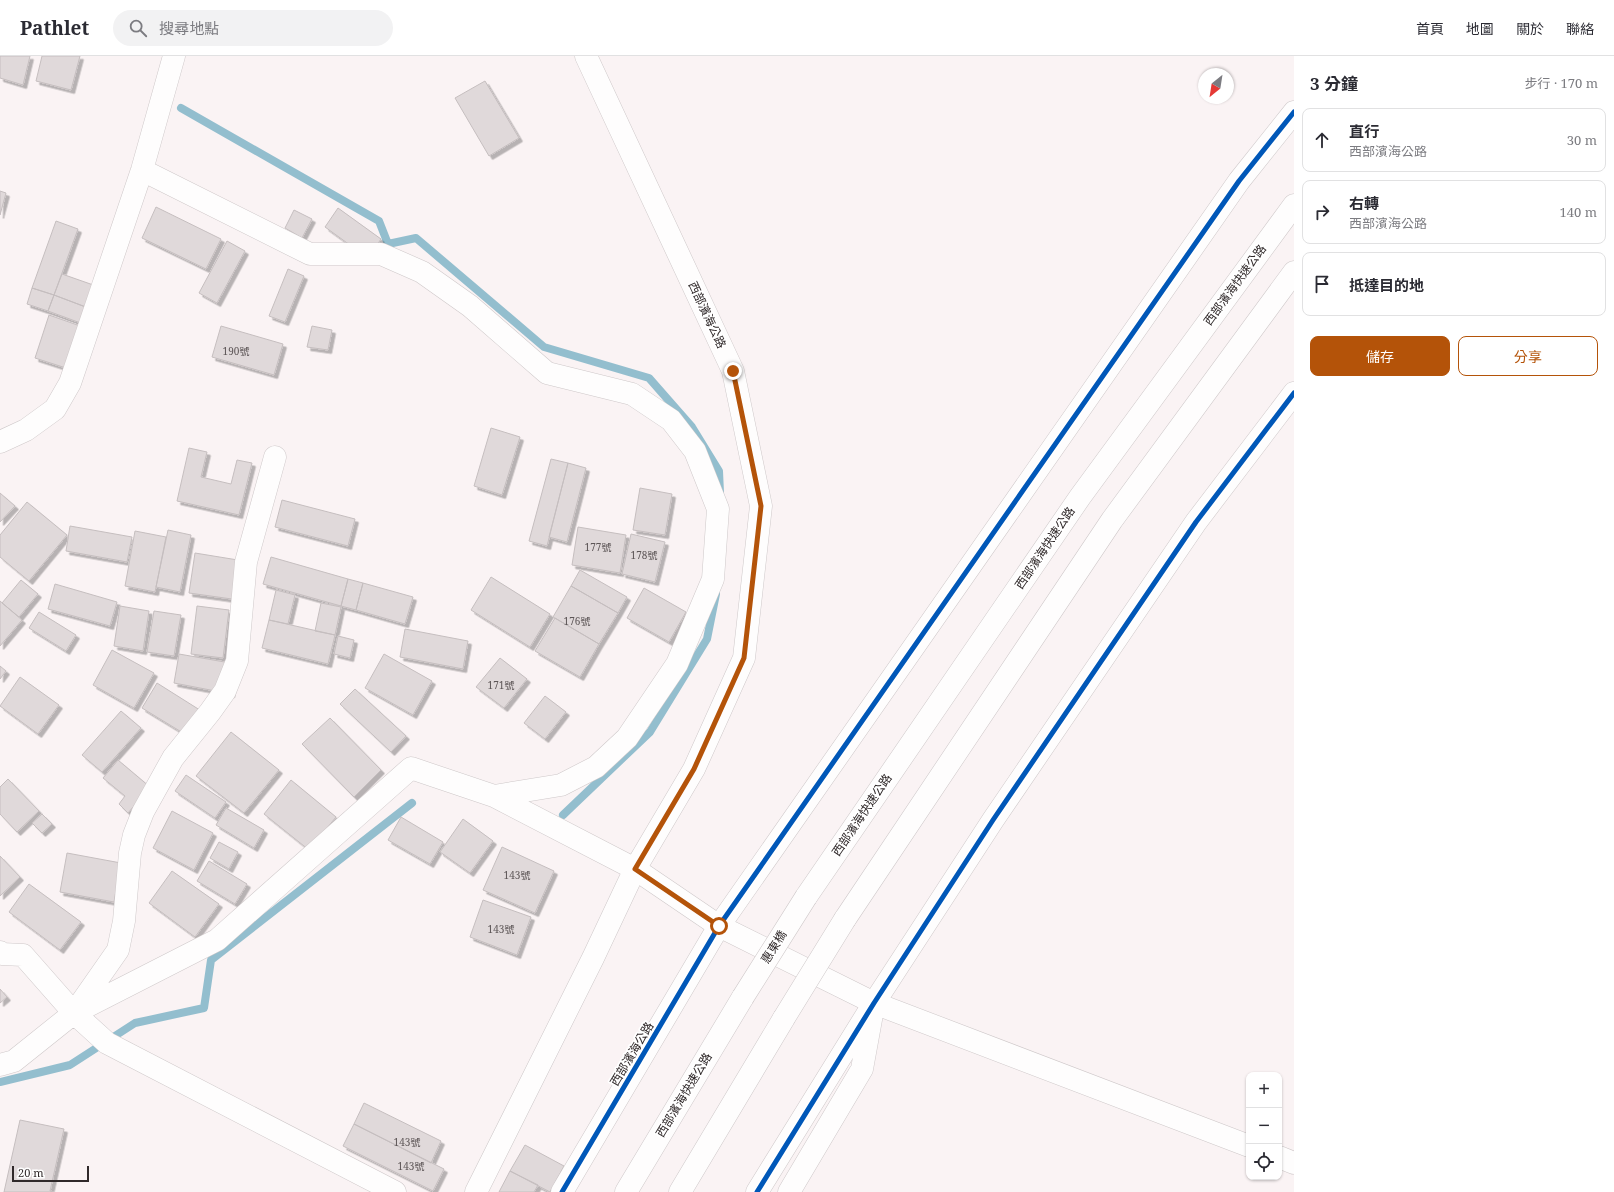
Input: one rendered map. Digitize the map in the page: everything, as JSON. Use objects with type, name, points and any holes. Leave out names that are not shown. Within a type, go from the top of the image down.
[{"type":"main road","points":[[0,442],[26,430],[55,409],[70,383],[142,170],[174,56]]},
{"type":"main road","name":"西部濱海公路","points":[[476,1192],[593,958],[635,869],[694,769],[744,658],[761,506],[733,371],[586,56]]},
{"type":"main road","name":"西部濱海公路","points":[[562,1192],[719,926],[1235,188],[1294,112]]},
{"type":"main road","points":[[142,170],[310,254],[381,254],[422,272],[470,306],[548,374],[632,394],[671,420],[695,451],[718,508],[712,579],[678,664],[627,738],[596,767],[561,785],[494,796]]},
{"type":"main road","name":"西部濱海快速公路","points":[[806,897],[1080,497],[1294,205]]},
{"type":"main road","points":[[680,1192],[845,919],[1112,520],[1294,272]]},
{"type":"main road","points":[[757,1192],[874,1003],[993,820],[1196,522],[1294,393]]},
{"type":"main road","points":[[74,1013],[118,950],[124,921],[130,853],[134,835],[143,812],[173,758],[210,712],[224,691],[237,661],[246,562],[275,457]]},
{"type":"main road","points":[[0,1065],[14,1061],[74,1013],[217,940],[411,768],[494,796],[635,869],[719,926],[874,1003],[1246,1145]]},
{"type":"main road","name":"惠東橋","points":[[743,997],[806,897]]},
{"type":"main road","points":[[0,952],[2,954],[23,955],[74,1013],[107,1043],[395,1192]]},
{"type":"main road","name":"西部濱海快速公路","points":[[626,1192],[743,997]]},
{"type":"main road","points":[[789,1192],[862,1069],[874,1003]]},
{"type":"main road","points":[[1282,1158],[1294,1163]]},
{"type":"building","points":[[0,56],[30,56],[23,85],[0,78]]},
{"type":"building","points":[[42,56],[80,56],[71,90],[36,81]]},
{"type":"building","points":[[485,81],[519,138],[489,156],[455,98]]},
{"type":"building","points":[[0,191],[6,193],[0,215]]},
{"type":"building","points":[[156,207],[221,239],[206,269],[142,238]]},
{"type":"building","points":[[338,208],[381,239],[368,258],[325,227]]},
{"type":"building","points":[[294,210],[312,219],[302,238],[285,228]]},
{"type":"building","points":[[56,221],[78,229],[54,295],[32,288]]},
{"type":"building","points":[[227,241],[245,251],[217,303],[199,293]]},
{"type":"building","points":[[288,269],[304,276],[285,322],[269,316]]},
{"type":"building","points":[[62,274],[99,287],[91,309],[54,295]]},
{"type":"building","points":[[32,288],[54,295],[48,311],[27,304]]},
{"type":"building","points":[[54,295],[91,309],[86,325],[48,311]]},
{"type":"building","points":[[49,315],[83,327],[69,369],[35,358]]},
{"type":"building","points":[[221,326],[283,344],[274,375],[212,357]]},
{"type":"building","points":[[312,326],[332,330],[328,350],[307,347]]},
{"type":"building","points":[[491,428],[520,437],[502,495],[474,486]]},
{"type":"building","points":[[189,448],[207,452],[201,477],[231,484],[237,460],[252,463],[239,515],[177,501]]},
{"type":"building","points":[[551,459],[568,463],[547,546],[529,541]]},
{"type":"building","points":[[568,463],[586,468],[567,542],[549,537]]},
{"type":"building","points":[[640,488],[672,494],[665,535],[633,530]]},
{"type":"building","points":[[0,493],[15,506],[0,522]]},
{"type":"building","points":[[282,500],[355,519],[348,546],[275,527]]},
{"type":"building","points":[[27,502],[67,535],[29,581],[0,557],[0,535]]},
{"type":"building","points":[[70,526],[132,537],[127,562],[66,551]]},
{"type":"building","points":[[578,527],[626,535],[620,573],[572,565]]},
{"type":"building","points":[[168,530],[191,535],[180,592],[156,587]]},
{"type":"building","points":[[135,531],[166,537],[155,592],[125,586]]},
{"type":"building","points":[[631,534],[665,542],[655,582],[622,574]]},
{"type":"building","points":[[195,553],[244,561],[239,600],[189,593]]},
{"type":"building","points":[[271,557],[348,579],[341,606],[263,584]]},
{"type":"building","points":[[580,570],[627,597],[618,613],[571,586]]},
{"type":"building","points":[[491,577],[550,614],[530,647],[471,610]]},
{"type":"building","points":[[348,579],[363,583],[356,610],[341,606]]},
{"type":"building","points":[[21,580],[38,594],[19,617],[2,603]]},
{"type":"building","points":[[363,583],[413,597],[405,624],[356,610]]},
{"type":"building","points":[[55,584],[117,602],[110,626],[48,609]]},
{"type":"building","points":[[571,586],[618,613],[599,644],[553,617]]},
{"type":"building","points":[[644,588],[686,612],[669,642],[627,618]]},
{"type":"building","points":[[276,590],[295,595],[288,624],[269,620]]},
{"type":"building","points":[[0,601],[22,620],[0,646]]},
{"type":"building","points":[[321,603],[341,607],[335,635],[315,631]]},
{"type":"building","points":[[120,606],[149,611],[143,651],[114,646]]},
{"type":"building","points":[[197,606],[229,610],[223,658],[191,654]]},
{"type":"building","points":[[154,611],[181,615],[174,656],[147,652]]},
{"type":"building","points":[[39,612],[76,635],[66,651],[29,628]]},
{"type":"building","points":[[555,618],[599,644],[580,677],[535,651]]},
{"type":"building","points":[[269,620],[335,635],[328,664],[262,648]]},
{"type":"building","points":[[405,629],[468,641],[463,669],[400,657]]},
{"type":"building","points":[[338,636],[354,640],[350,658],[334,654]]},
{"type":"building","points":[[112,650],[154,673],[134,708],[93,685]]},
{"type":"building","points":[[179,654],[236,664],[231,694],[174,683]]},
{"type":"building","points":[[384,654],[432,681],[413,715],[365,688]]},
{"type":"building","points":[[500,658],[527,679],[504,708],[476,687]]},
{"type":"building","points":[[0,666],[6,671],[0,679]]},
{"type":"building","points":[[20,677],[59,705],[38,734],[0,706]]},
{"type":"building","points":[[157,683],[203,712],[188,736],[142,708]]},
{"type":"building","points":[[355,689],[406,736],[391,752],[340,704]]},
{"type":"building","points":[[545,696],[566,712],[545,739],[524,723]]},
{"type":"building","points":[[121,711],[141,728],[102,772],[82,755]]},
{"type":"building","points":[[330,718],[381,770],[354,797],[302,744]]},
{"type":"building","points":[[231,732],[279,770],[244,813],[196,776]]},
{"type":"building","points":[[118,760],[150,787],[128,813],[119,804],[125,796],[103,778]]},
{"type":"building","points":[[186,775],[226,802],[215,818],[175,791]]},
{"type":"building","points":[[8,779],[39,811],[17,832],[0,814],[0,787]]},
{"type":"building","points":[[291,780],[336,817],[309,850],[264,814]]},
{"type":"building","points":[[226,808],[264,830],[254,848],[216,825]]},
{"type":"building","points":[[172,811],[213,833],[194,870],[153,848]]},
{"type":"building","points":[[42,814],[52,824],[42,833],[32,823]]},
{"type":"building","points":[[401,817],[443,842],[430,864],[388,840]]},
{"type":"building","points":[[463,819],[493,841],[470,873],[440,852]]},
{"type":"building","points":[[219,842],[238,852],[229,869],[210,858]]},
{"type":"building","points":[[502,847],[554,871],[535,913],[483,890]]},
{"type":"building","points":[[67,853],[121,863],[114,902],[60,892]]},
{"type":"building","points":[[0,856],[20,877],[0,896]]},
{"type":"building","points":[[209,861],[247,884],[235,904],[197,881]]},
{"type":"building","points":[[172,871],[219,904],[195,937],[149,903]]},
{"type":"building","points":[[29,884],[81,922],[60,950],[9,912]]},
{"type":"building","points":[[483,900],[531,917],[517,955],[470,937]]},
{"type":"building","points":[[0,989],[7,997],[0,1003]]},
{"type":"building","points":[[364,1103],[441,1141],[431,1163],[354,1124]]},
{"type":"building","points":[[20,1120],[64,1129],[50,1191],[54,1192],[4,1192]]},
{"type":"building","points":[[354,1124],[444,1169],[433,1191],[343,1146]]},
{"type":"building","points":[[525,1145],[564,1166],[550,1192],[510,1171]]},
{"type":"building","points":[[510,1171],[538,1185],[534,1192],[499,1192]]},
{"type":"waterway","points":[[181,108],[379,221],[388,244],[416,238],[544,347],[649,378],[692,427],[719,471],[720,493]]},
{"type":"waterway","points":[[563,815],[650,732],[707,639],[716,594]]},
{"type":"waterway","points":[[0,1082],[70,1065],[135,1023],[204,1008],[211,960],[412,803]]},
{"type":"cycle path","points":[[562,1192],[719,926],[1239,181],[1294,112]]},
{"type":"cycle path","points":[[757,1192],[874,1003],[993,820],[1196,522],[1294,393]]},
{"type":"route","points":[[719,926],[635,869],[694,769],[744,658],[761,506],[733,371]]}]
